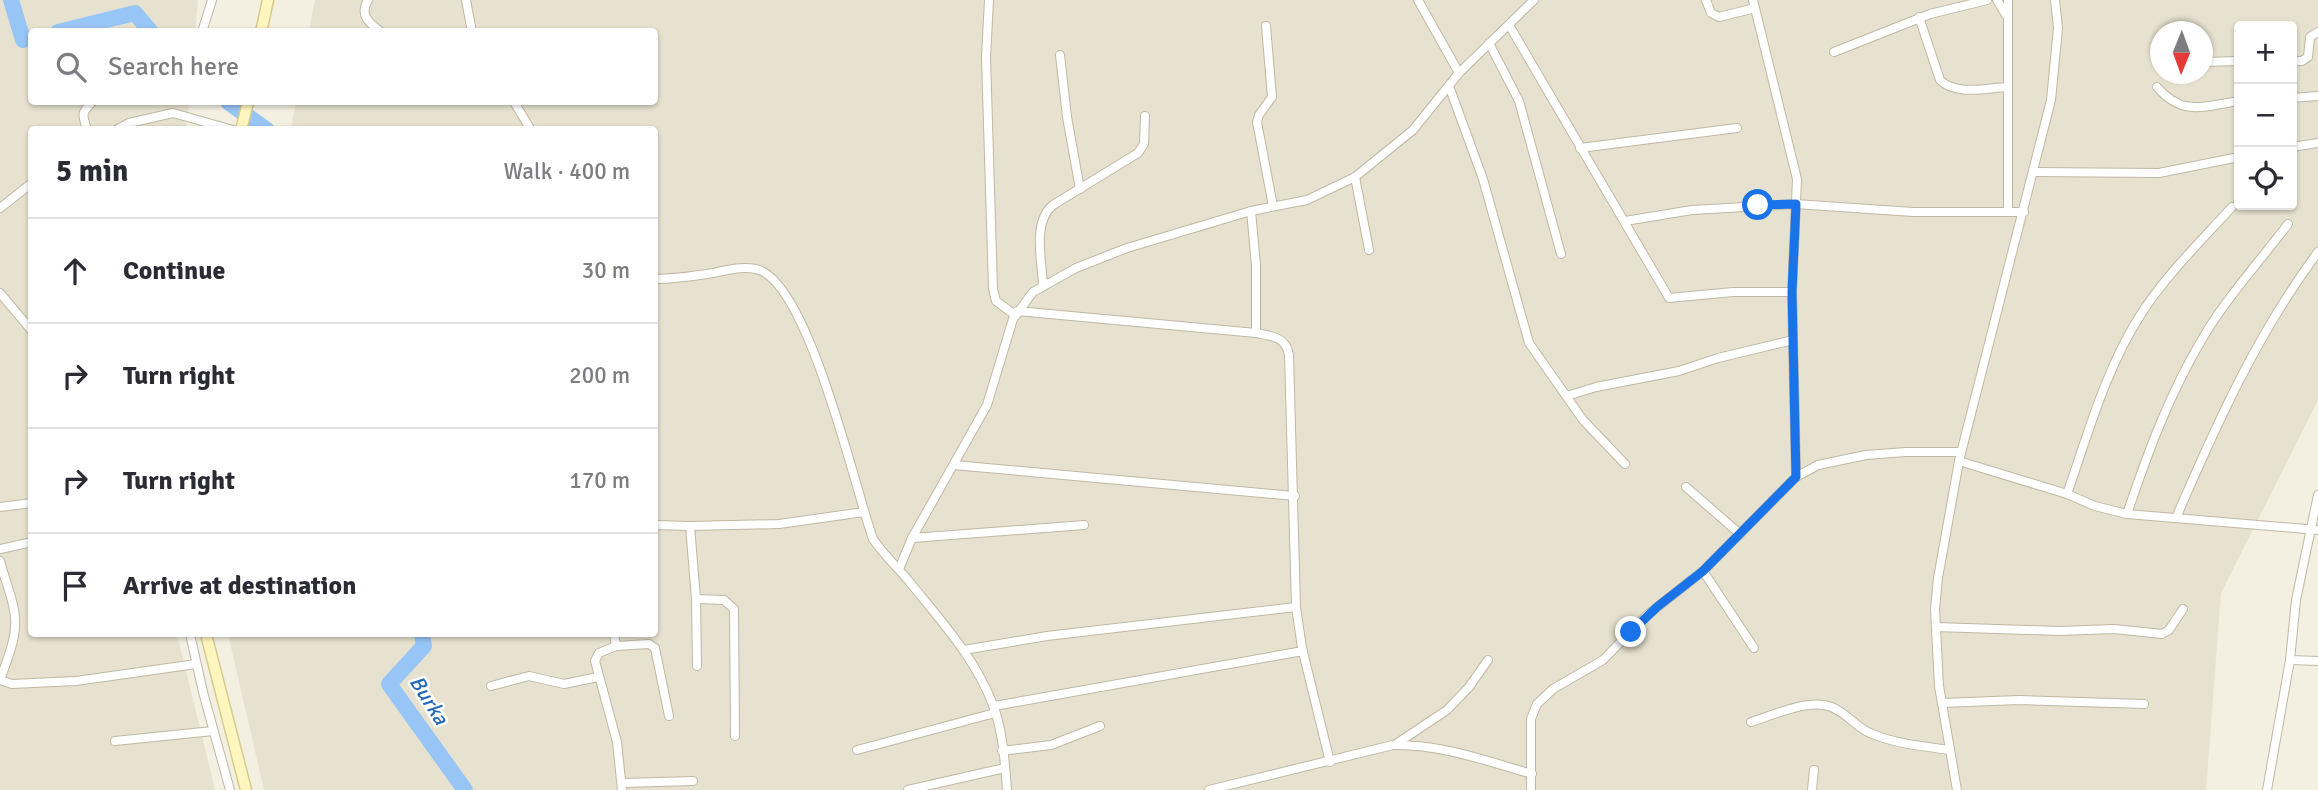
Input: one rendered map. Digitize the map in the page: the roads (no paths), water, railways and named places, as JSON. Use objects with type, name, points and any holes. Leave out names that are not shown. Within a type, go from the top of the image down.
[{"type":"street","points":[[203,28],[212,0]]},
{"type":"street","points":[[262,28],[268,0]]},
{"type":"street","points":[[368,0],[365,15],[376,28]]},
{"type":"street","points":[[466,0],[471,28]]},
{"type":"street","points":[[989,0],[986,57],[993,289],[996,301],[1016,313],[1256,333],[1278,338],[1288,349],[1295,496],[1296,607],[1303,651],[1330,762]]},
{"type":"street","points":[[1418,0],[1459,73]]},
{"type":"street","points":[[899,569],[912,538],[987,405],[1016,313],[1026,299],[1043,285],[1076,268],[1127,248],[1251,211],[1307,200],[1355,177],[1413,130],[1459,73],[1534,0]]},
{"type":"street","points":[[1706,0],[1711,13],[1719,17],[1754,4],[1796,170],[1792,292],[1796,477]]},
{"type":"street","points":[[1834,52],[1919,18],[1987,0]]},
{"type":"street","points":[[1997,0],[2008,18]]},
{"type":"street","points":[[2008,0],[2008,212]]},
{"type":"street","points":[[1957,790],[1942,703],[1936,627],[1939,568],[1960,456],[2051,100],[2058,29],[2055,0]]},
{"type":"street","points":[[1919,18],[1940,80],[1945,85],[1961,89],[2007,87]]},
{"type":"street","points":[[1510,25],[1669,298],[1733,292],[1792,292]]},
{"type":"street","points":[[1266,26],[1272,97],[1257,122],[1273,206]]},
{"type":"street","points":[[2297,61],[2308,57],[2310,37],[2318,32]]},
{"type":"street","points":[[1489,43],[1519,102],[1560,254]]},
{"type":"street","points":[[1060,55],[1067,117],[1080,189]]},
{"type":"street","points":[[2213,62],[2234,61]]},
{"type":"street","points":[[1449,86],[1483,179],[1529,343],[1583,420],[1625,464]]},
{"type":"street","points":[[2157,87],[2167,99],[2185,107],[2234,102]]},
{"type":"street","points":[[2297,98],[2318,96]]},
{"type":"street","points":[[86,126],[82,114],[88,105]]},
{"type":"street","points":[[242,126],[247,105]]},
{"type":"street","points":[[516,105],[529,126]]},
{"type":"street","points":[[123,126],[173,113],[219,126]]},
{"type":"street","points":[[1043,285],[1043,216],[1053,205],[1142,149],[1145,116]]},
{"type":"street","points":[[1580,148],[1737,128]]},
{"type":"street","points":[[2297,147],[2318,143]]},
{"type":"street","points":[[2033,172],[2159,173],[2234,158]]},
{"type":"street","points":[[1355,177],[1369,250]]},
{"type":"street","points":[[0,208],[28,186]]},
{"type":"street","points":[[1625,221],[1692,210],[1796,204],[1884,211],[2024,212]]},
{"type":"street","points":[[2067,494],[2103,392],[2128,336],[2160,289],[2232,207]]},
{"type":"street","points":[[1251,211],[1256,265],[1256,333]]},
{"type":"street","points":[[2127,514],[2173,392],[2190,359],[2206,332],[2288,224]]},
{"type":"street","points":[[2176,519],[2238,380],[2278,309],[2318,252]]},
{"type":"street","points":[[658,278],[738,268],[758,269],[771,276],[800,319],[822,375],[873,539],[964,650],[980,677],[995,710],[1007,790]]},
{"type":"street","points":[[0,293],[28,326]]},
{"type":"street","points":[[1567,396],[1612,383],[1665,374],[1793,340]]},
{"type":"street","points":[[1531,790],[1531,719],[1537,704],[1553,689],[1603,660],[1646,616],[1703,571],[1796,477],[1818,465],[1867,455],[1906,452],[1960,456],[2095,506],[2127,514],[2314,529]]},
{"type":"street","points":[[954,465],[1295,496]]},
{"type":"street","points":[[1686,487],[1740,534]]},
{"type":"street","points":[[2267,790],[2290,660],[2296,600],[2314,529],[2318,495]]},
{"type":"street","points":[[0,507],[28,504]]},
{"type":"street","points":[[658,525],[779,524],[864,512]]},
{"type":"street","points":[[912,538],[1083,525]]},
{"type":"street","points":[[690,526],[696,599],[696,666]]},
{"type":"street","points":[[0,549],[28,543]]},
{"type":"street","points":[[0,561],[15,610],[9,657],[0,680],[12,684],[76,681],[196,664]]},
{"type":"street","points":[[1703,571],[1754,648]]},
{"type":"street","points":[[696,599],[724,600],[734,610],[735,736]]},
{"type":"street","points":[[964,650],[1047,636],[1296,607]]},
{"type":"street","points":[[1936,627],[2059,631],[2114,629],[2162,634],[2169,630],[2183,608]]},
{"type":"street","points":[[191,637],[230,790]]},
{"type":"street","points":[[207,637],[246,790]]},
{"type":"street","points":[[614,637],[616,646]]},
{"type":"street","points":[[669,716],[655,648],[649,644],[616,646],[596,656],[598,677],[617,742],[622,786],[694,781]]},
{"type":"street","points":[[857,750],[995,710],[1303,651]]},
{"type":"street","points":[[1393,745],[1447,710],[1469,687],[1488,660]]},
{"type":"street","points":[[2290,660],[2318,661]]},
{"type":"street","points":[[492,686],[529,676],[564,684],[598,677]]},
{"type":"street","points":[[1942,703],[2019,700],[2144,704]]},
{"type":"street","points":[[1751,722],[1801,708],[1824,705],[1839,710],[1860,728],[1882,738],[1950,750]]},
{"type":"street","points":[[1002,751],[1051,745],[1100,726]]},
{"type":"street","points":[[115,741],[213,731]]},
{"type":"street","points":[[1209,790],[1393,745],[1451,750],[1532,774]]},
{"type":"street","points":[[908,790],[1005,768]]},
{"type":"street","points":[[1812,790],[1814,770]]},
{"type":"waterway","name":"Burka","points":[[11,0],[23,40],[28,39]]},
{"type":"waterway","name":"Burka","points":[[74,28],[135,13],[148,28]]},
{"type":"waterway","name":"Burka","points":[[232,105],[261,126]]},
{"type":"waterway","name":"Burka","points":[[422,637],[424,646],[389,684],[465,790]]}]
